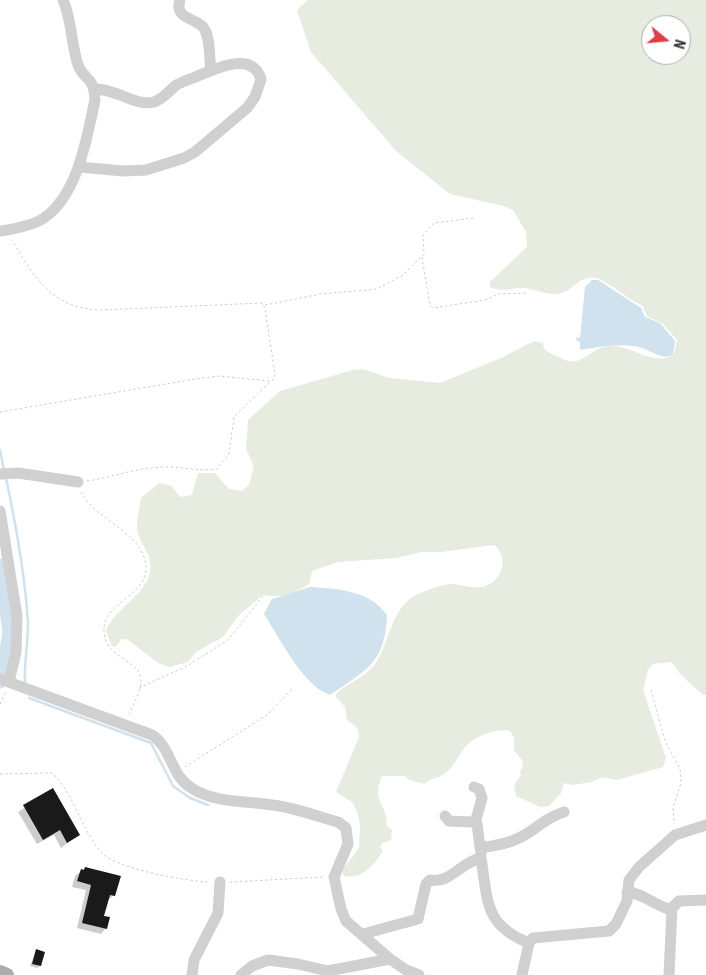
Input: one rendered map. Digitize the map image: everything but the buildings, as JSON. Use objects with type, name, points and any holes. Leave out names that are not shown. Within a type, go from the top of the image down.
[{"type":"main road","points":[[0,972],[7,975]]},
{"type":"street","points":[[4,230],[42,219],[56,209],[79,166],[95,100],[94,89],[91,80],[80,69],[63,0]]},
{"type":"street","points":[[180,0],[178,6],[182,15],[203,27],[206,34],[211,71]]},
{"type":"street","points":[[79,166],[123,171],[146,170],[194,152],[247,108],[261,83],[256,70],[244,63],[224,65],[176,86],[164,97],[153,103],[138,102],[106,88],[94,89]]},
{"type":"street","points":[[4,473],[78,482]]},
{"type":"street","points":[[0,511],[17,616],[16,652],[6,681],[125,725],[157,739],[177,772],[189,787],[203,794],[223,800],[279,806],[338,822],[346,828],[348,844],[334,877],[346,921],[364,934],[390,959],[406,970],[419,975]]},
{"type":"street","points":[[474,787],[480,789],[482,795],[476,823],[492,915],[501,928],[529,943]]},
{"type":"street","points":[[364,934],[418,919],[426,884],[430,880],[438,881],[447,878],[481,853],[518,839],[548,817],[564,812]]},
{"type":"street","points":[[445,816],[449,821],[476,823]]},
{"type":"street","points":[[522,975],[529,943],[534,938],[609,931],[616,924],[627,901],[629,880],[638,868],[676,835],[706,826]]},
{"type":"street","points":[[192,975],[194,960],[218,913],[220,882]]},
{"type":"street","points":[[628,892],[640,894],[658,906],[672,910]]},
{"type":"street","points":[[669,975],[672,952],[672,910],[676,902],[679,901],[706,900]]},
{"type":"street","points":[[242,975],[252,966],[268,960],[328,971],[356,964],[390,959]]},
{"type":"path","points":[[4,230],[44,287],[59,299],[77,308],[101,310],[255,302],[264,305],[321,294],[377,289],[398,279],[422,256],[425,252],[423,235],[434,223],[474,218]]},
{"type":"path","points":[[422,256],[429,302],[433,308],[485,300],[498,294],[528,293]]},
{"type":"path","points":[[125,725],[141,681],[138,671],[114,653],[107,644],[104,628],[108,617],[143,580],[146,569],[144,556],[134,541],[85,498],[78,482],[142,469],[168,467],[217,469],[229,454],[234,417],[275,375],[264,305]]},
{"type":"path","points":[[0,412],[214,376],[271,381]]},
{"type":"path","points":[[139,688],[187,666],[228,640],[264,596]]},
{"type":"path","points":[[0,704],[6,681]]},
{"type":"path","points":[[177,772],[267,715],[293,688]]},
{"type":"path","points":[[651,690],[664,741],[680,768],[681,782],[672,816],[676,835]]},
{"type":"path","points":[[0,774],[52,772],[100,851],[105,856],[144,870],[196,881],[220,882],[334,877]]},
{"type":"shaded area","points":[[308,0],[706,0],[706,695],[703,695],[680,674],[672,662],[653,664],[648,670],[643,690],[666,758],[663,767],[617,780],[602,777],[592,782],[572,785],[564,783],[561,793],[549,806],[540,807],[516,796],[514,785],[521,775],[522,760],[514,750],[514,737],[510,731],[505,730],[495,731],[473,740],[448,771],[442,776],[424,784],[409,780],[405,776],[382,776],[378,791],[385,812],[387,826],[392,830],[391,840],[382,843],[380,847],[383,851],[367,870],[362,874],[350,877],[344,876],[342,870],[359,848],[360,826],[353,803],[336,792],[359,734],[356,727],[347,720],[345,707],[336,697],[336,694],[366,673],[375,664],[398,612],[411,598],[436,587],[450,584],[469,587],[488,585],[501,572],[501,554],[494,545],[441,552],[422,552],[396,558],[338,562],[312,571],[309,584],[297,591],[287,595],[263,595],[239,615],[223,637],[196,652],[188,662],[169,667],[158,663],[127,639],[122,639],[115,647],[112,646],[106,630],[117,614],[143,588],[150,573],[150,561],[137,529],[141,498],[159,483],[172,486],[180,497],[192,495],[198,473],[215,473],[229,489],[242,491],[249,485],[254,466],[246,449],[248,420],[280,391],[353,370],[363,369],[389,378],[440,383],[501,358],[534,341],[543,343],[544,349],[550,353],[568,361],[574,361],[609,346],[627,349],[658,359],[666,358],[674,355],[677,340],[663,324],[647,316],[642,305],[600,279],[585,279],[567,291],[558,294],[524,288],[503,290],[490,287],[490,282],[527,247],[526,232],[513,210],[504,206],[450,194],[396,151],[311,52],[297,10]]},
{"type":"water","points":[[592,280],[598,280],[641,308],[645,317],[660,323],[675,341],[673,355],[665,357],[639,347],[624,345],[580,350],[580,342],[576,340],[577,337],[580,338],[585,287]]},
{"type":"water","points":[[310,587],[353,592],[371,600],[387,615],[382,645],[378,655],[363,672],[330,695],[310,682],[292,660],[264,614],[272,599]]},
{"type":"waterway","points":[[0,450],[4,470]]},
{"type":"waterway","points":[[6,478],[20,550],[27,605],[25,682]]},
{"type":"waterway","points":[[0,566],[10,631],[0,681]]},
{"type":"waterway","points":[[29,698],[151,743],[173,786],[190,798],[208,805]]}]
